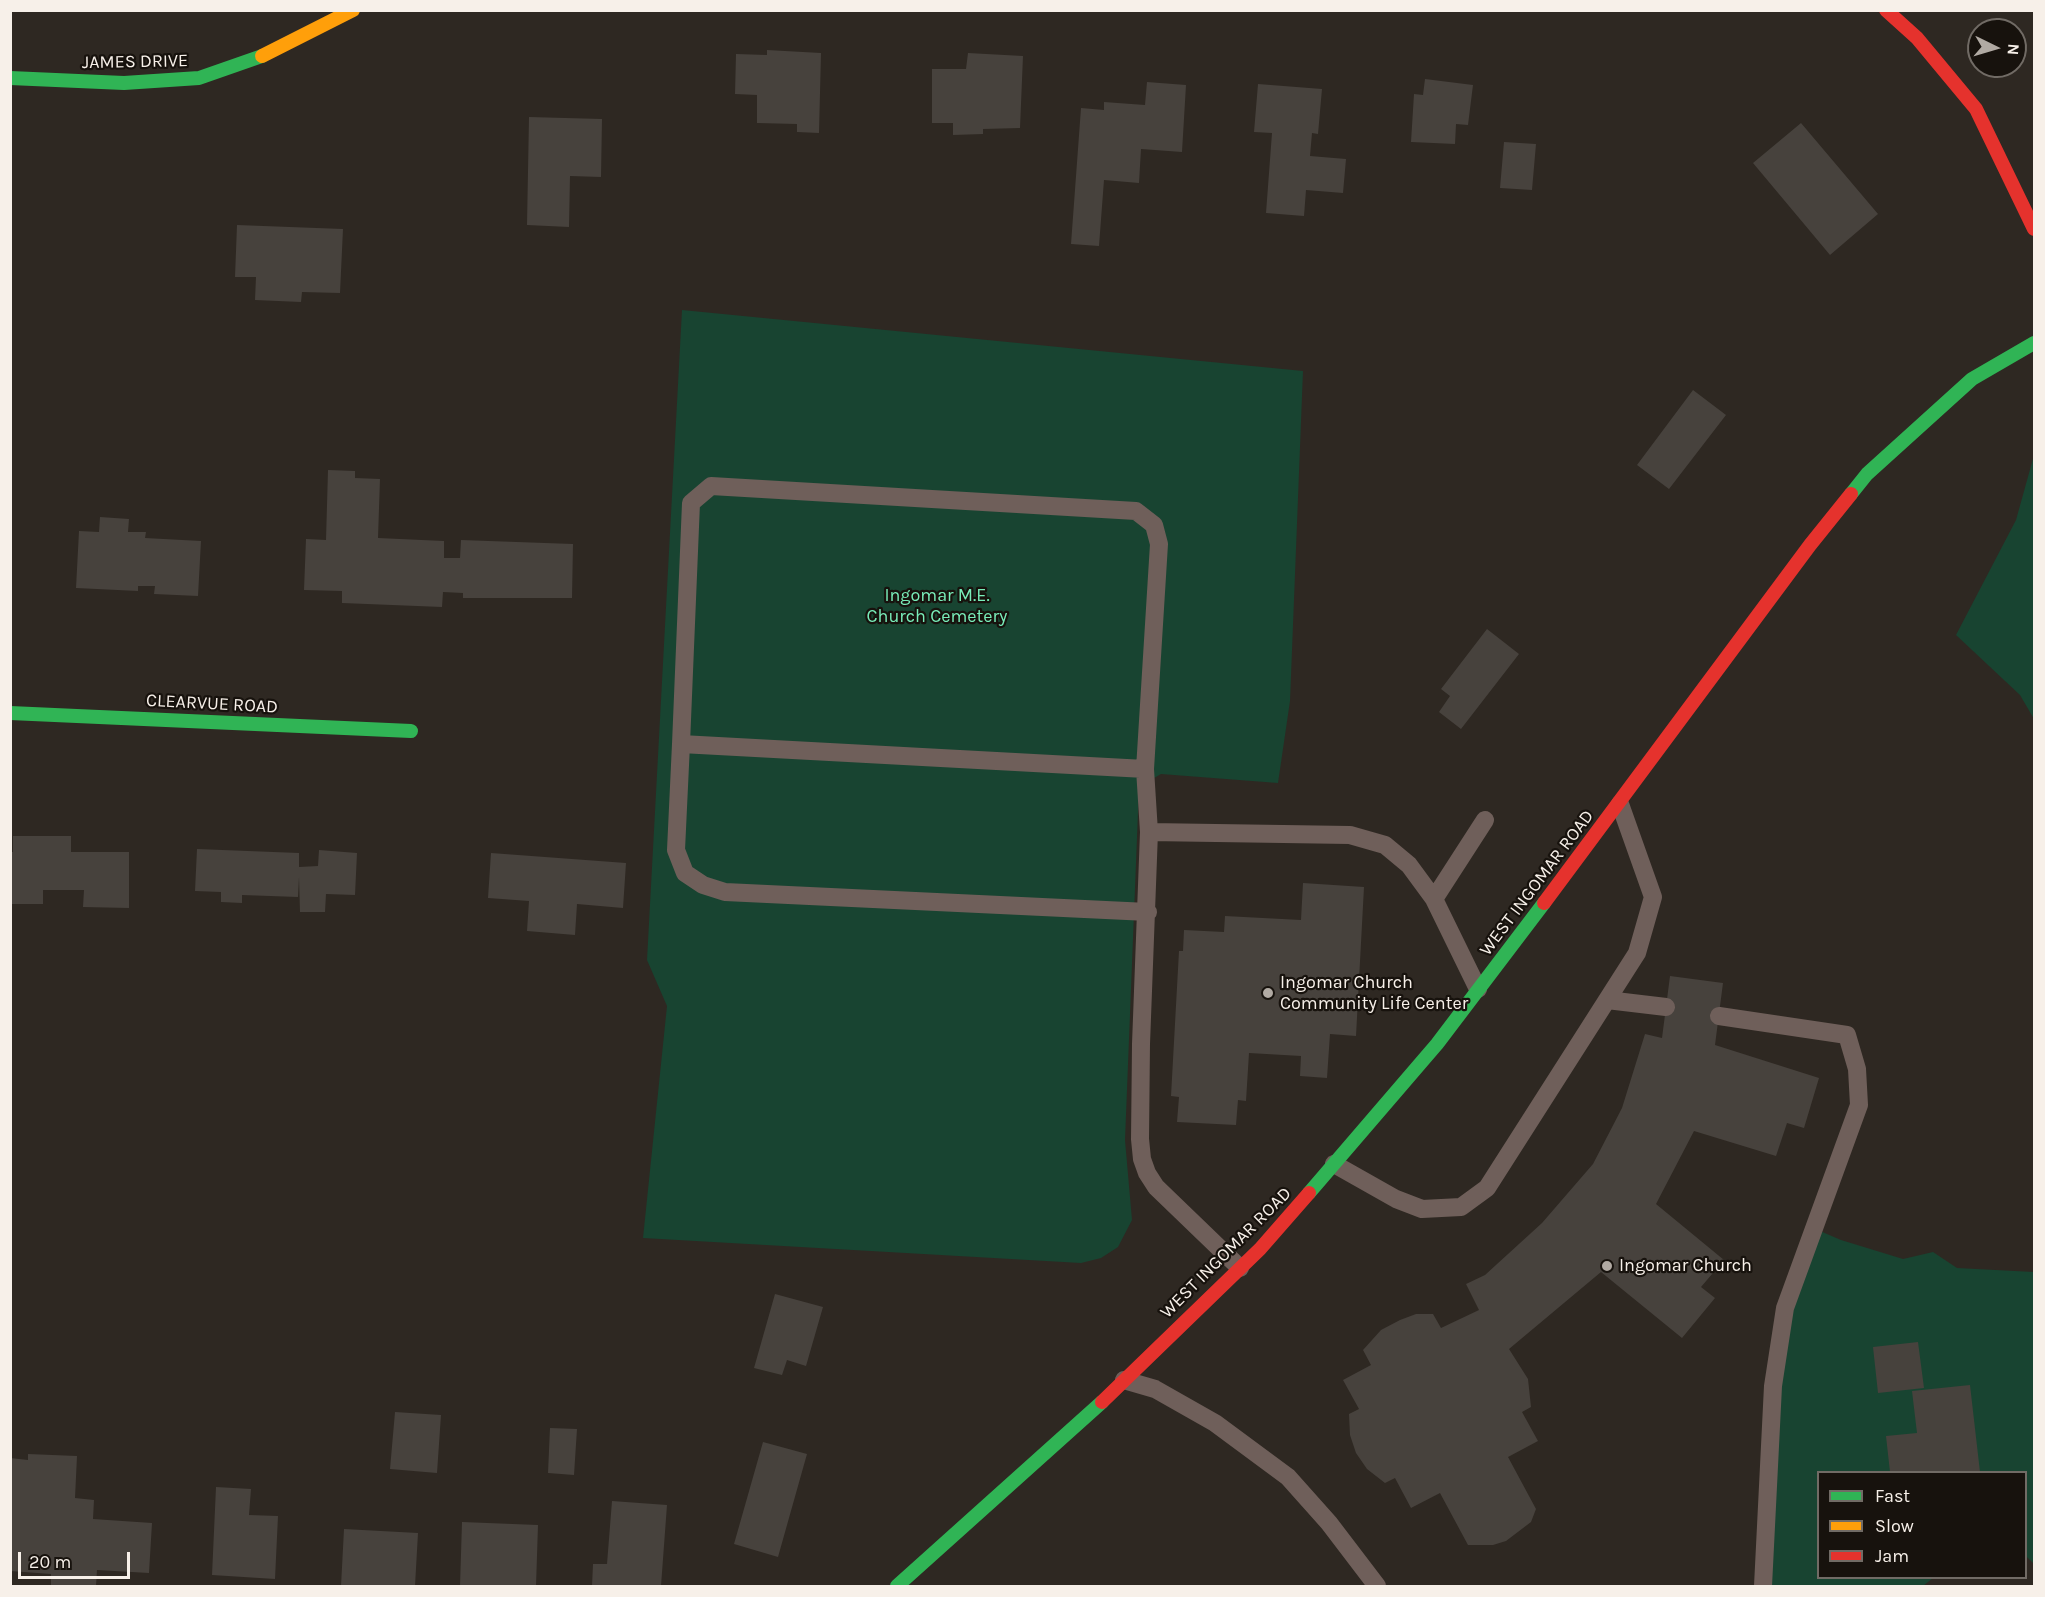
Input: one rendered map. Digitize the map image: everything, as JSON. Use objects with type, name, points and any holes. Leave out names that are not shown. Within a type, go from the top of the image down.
[{"type":"street","name":"JAMES DRIVE","points":[[10,78],[124,83],[199,78],[274,52],[353,10]]},
{"type":"street","points":[[1886,10],[1917,38],[1976,109],[2034,229]]},
{"type":"street","name":"WEST INGOMAR ROAD","points":[[897,1587],[1070,1432],[1240,1268],[1335,1164],[1437,1044],[1620,804],[1810,545],[1867,474],[1972,379],[2034,343]]},
{"type":"street","name":"CLEARVUE ROAD","points":[[10,713],[411,731]]},
{"type":"lane","points":[[1148,912],[725,892],[703,885],[685,873],[676,850],[691,503],[711,486],[1136,511],[1154,525],[1159,544],[1145,769],[1149,832],[1148,912],[1141,1056],[1140,1139],[1142,1159],[1147,1173],[1156,1186],[1240,1268]]},
{"type":"lane","points":[[681,744],[1145,769]]},
{"type":"lane","points":[[1335,1164],[1396,1199],[1422,1209],[1461,1207],[1487,1188],[1637,953],[1653,897],[1620,804]]},
{"type":"lane","points":[[1434,899],[1485,820]]},
{"type":"lane","points":[[1149,832],[1350,835],[1386,846],[1409,865],[1434,899],[1479,989]]},
{"type":"lane","points":[[1607,1000],[1666,1007]]},
{"type":"lane","points":[[1719,1016],[1847,1035],[1857,1069],[1859,1105],[1785,1308],[1773,1386],[1763,1587]]},
{"type":"lane","points":[[1124,1380],[1155,1389],[1215,1423],[1288,1477],[1329,1523],[1377,1587]]},
{"type":"green space","name":"Ingomar M.E. Church Cemetery","points":[[682,310],[1303,371],[1290,701],[1278,783],[1161,774],[1139,787],[1125,1140],[1132,1220],[1118,1247],[1101,1258],[1081,1263],[643,1238],[667,1006],[647,960]]},
{"type":"green space","points":[[2034,455],[2034,719],[2020,695],[1956,635],[2016,520]]},
{"type":"green space","points":[[1813,1228],[1841,1240],[1903,1259],[1933,1252],[1957,1268],[2034,1272],[2034,1564],[2027,1557],[2027,1471],[1817,1471],[1817,1579],[1932,1579],[1923,1586],[1763,1586],[1773,1386]]},
{"type":"building","points":[[767,50],[821,53],[819,133],[797,132],[797,124],[757,123],[757,95],[735,94],[736,54],[767,55]]},
{"type":"building","points":[[968,53],[1023,56],[1020,128],[983,129],[983,134],[953,135],[953,123],[932,123],[932,69],[966,69]]},
{"type":"building","points":[[1425,79],[1473,85],[1468,125],[1456,124],[1455,144],[1411,142],[1414,94],[1423,95]]},
{"type":"building","points":[[1147,82],[1186,85],[1182,152],[1141,149],[1139,183],[1104,180],[1099,246],[1071,244],[1081,108],[1104,110],[1104,102],[1145,105]]},
{"type":"building","points":[[1258,84],[1322,89],[1318,134],[1312,133],[1310,156],[1346,159],[1343,193],[1306,190],[1304,216],[1266,213],[1272,133],[1254,132]]},
{"type":"building","points":[[529,117],[602,119],[601,177],[570,176],[569,227],[527,225]]},
{"type":"building","points":[[1801,123],[1878,214],[1830,255],[1753,163]]},
{"type":"building","points":[[1504,142],[1536,144],[1532,190],[1500,188]]},
{"type":"building","points":[[237,225],[343,229],[340,293],[302,292],[301,302],[255,300],[256,277],[235,277]]},
{"type":"building","points":[[1693,390],[1726,415],[1669,489],[1637,465]]},
{"type":"building","points":[[328,470],[355,471],[355,478],[380,479],[378,538],[444,541],[444,558],[460,558],[461,540],[573,544],[572,598],[463,598],[463,593],[443,592],[442,607],[342,603],[342,591],[304,590],[306,539],[326,540]]},
{"type":"building","points":[[100,517],[129,519],[128,532],[146,532],[145,538],[201,541],[198,596],[154,594],[155,586],[138,586],[138,591],[76,588],[79,531],[99,532]]},
{"type":"building","points":[[1487,629],[1519,654],[1461,729],[1439,712],[1450,696],[1441,689]]},
{"type":"building","points":[[13,836],[71,836],[71,852],[129,852],[129,908],[83,907],[84,890],[43,890],[43,904],[10,904],[10,852],[13,852]]},
{"type":"building","points":[[197,849],[299,853],[299,867],[318,866],[319,850],[357,853],[355,895],[326,894],[325,912],[300,912],[299,877],[298,897],[242,895],[242,903],[221,902],[221,892],[195,891]]},
{"type":"building","points":[[491,853],[626,863],[623,908],[577,904],[575,935],[527,931],[529,901],[488,898]]},
{"type":"building","name":"Ingomar Church Community Life Center","points":[[1303,883],[1364,887],[1356,1036],[1330,1034],[1327,1078],[1300,1076],[1301,1056],[1249,1053],[1246,1101],[1238,1100],[1236,1125],[1177,1122],[1179,1097],[1171,1096],[1179,951],[1183,951],[1184,930],[1224,932],[1225,916],[1301,920]]},
{"type":"building","name":"Ingomar Church","points":[[1670,976],[1723,983],[1715,1045],[1819,1078],[1804,1128],[1787,1123],[1776,1156],[1694,1131],[1656,1204],[1724,1260],[1701,1287],[1715,1298],[1682,1338],[1601,1272],[1509,1349],[1528,1379],[1531,1407],[1522,1412],[1538,1441],[1508,1457],[1536,1509],[1531,1522],[1506,1541],[1493,1545],[1468,1545],[1440,1493],[1411,1508],[1395,1478],[1385,1483],[1367,1469],[1356,1453],[1350,1435],[1349,1414],[1359,1409],[1343,1380],[1371,1365],[1363,1350],[1381,1330],[1400,1320],[1416,1314],[1433,1314],[1441,1328],[1479,1310],[1466,1284],[1485,1275],[1542,1223],[1593,1164],[1622,1108],[1645,1034],[1662,1038]]},
{"type":"building","points":[[775,1294],[823,1307],[806,1366],[787,1360],[782,1375],[754,1368]]},
{"type":"building","points":[[1918,1342],[1924,1388],[1878,1393],[1873,1347]]},
{"type":"building","points":[[1970,1385],[1980,1471],[1890,1471],[1886,1436],[1917,1433],[1912,1391]]},
{"type":"building","points":[[395,1412],[441,1415],[437,1473],[390,1469]]},
{"type":"building","points":[[550,1428],[577,1429],[574,1475],[548,1473]]},
{"type":"building","points":[[763,1442],[807,1454],[778,1557],[734,1544]]},
{"type":"building","points":[[28,1454],[77,1456],[75,1498],[94,1500],[93,1519],[152,1523],[149,1573],[97,1570],[96,1586],[51,1586],[51,1574],[10,1571],[10,1458],[28,1460]]},
{"type":"building","points":[[216,1487],[251,1489],[249,1515],[278,1516],[275,1579],[212,1575]]},
{"type":"building","points":[[612,1501],[667,1505],[661,1586],[592,1586],[593,1564],[607,1564]]},
{"type":"building","points":[[462,1522],[538,1525],[536,1586],[460,1586]]},
{"type":"building","points":[[344,1529],[418,1533],[415,1586],[341,1586]]},
{"type":"traffic: fast","points":[[10,78],[124,83],[199,78],[262,56]]},
{"type":"traffic: fast","points":[[1851,494],[1867,474],[1972,379],[2034,343]]},
{"type":"traffic: fast","points":[[10,713],[411,731]]},
{"type":"traffic: fast","points":[[1309,1193],[1437,1044],[1544,903]]},
{"type":"traffic: fast","points":[[897,1586],[1102,1402]]},
{"type":"traffic: slow","points":[[262,56],[353,10]]},
{"type":"traffic: jam","points":[[1886,10],[1917,38],[1976,109],[2034,229]]},
{"type":"traffic: jam","points":[[1544,903],[1810,545],[1851,494]]},
{"type":"traffic: jam","points":[[1102,1402],[1260,1249],[1309,1193]]},
{"type":"place","name":"Ingomar Church Community Life Center","points":[[1268,993]]},
{"type":"place","name":"Ingomar Church","points":[[1607,1266]]}]
